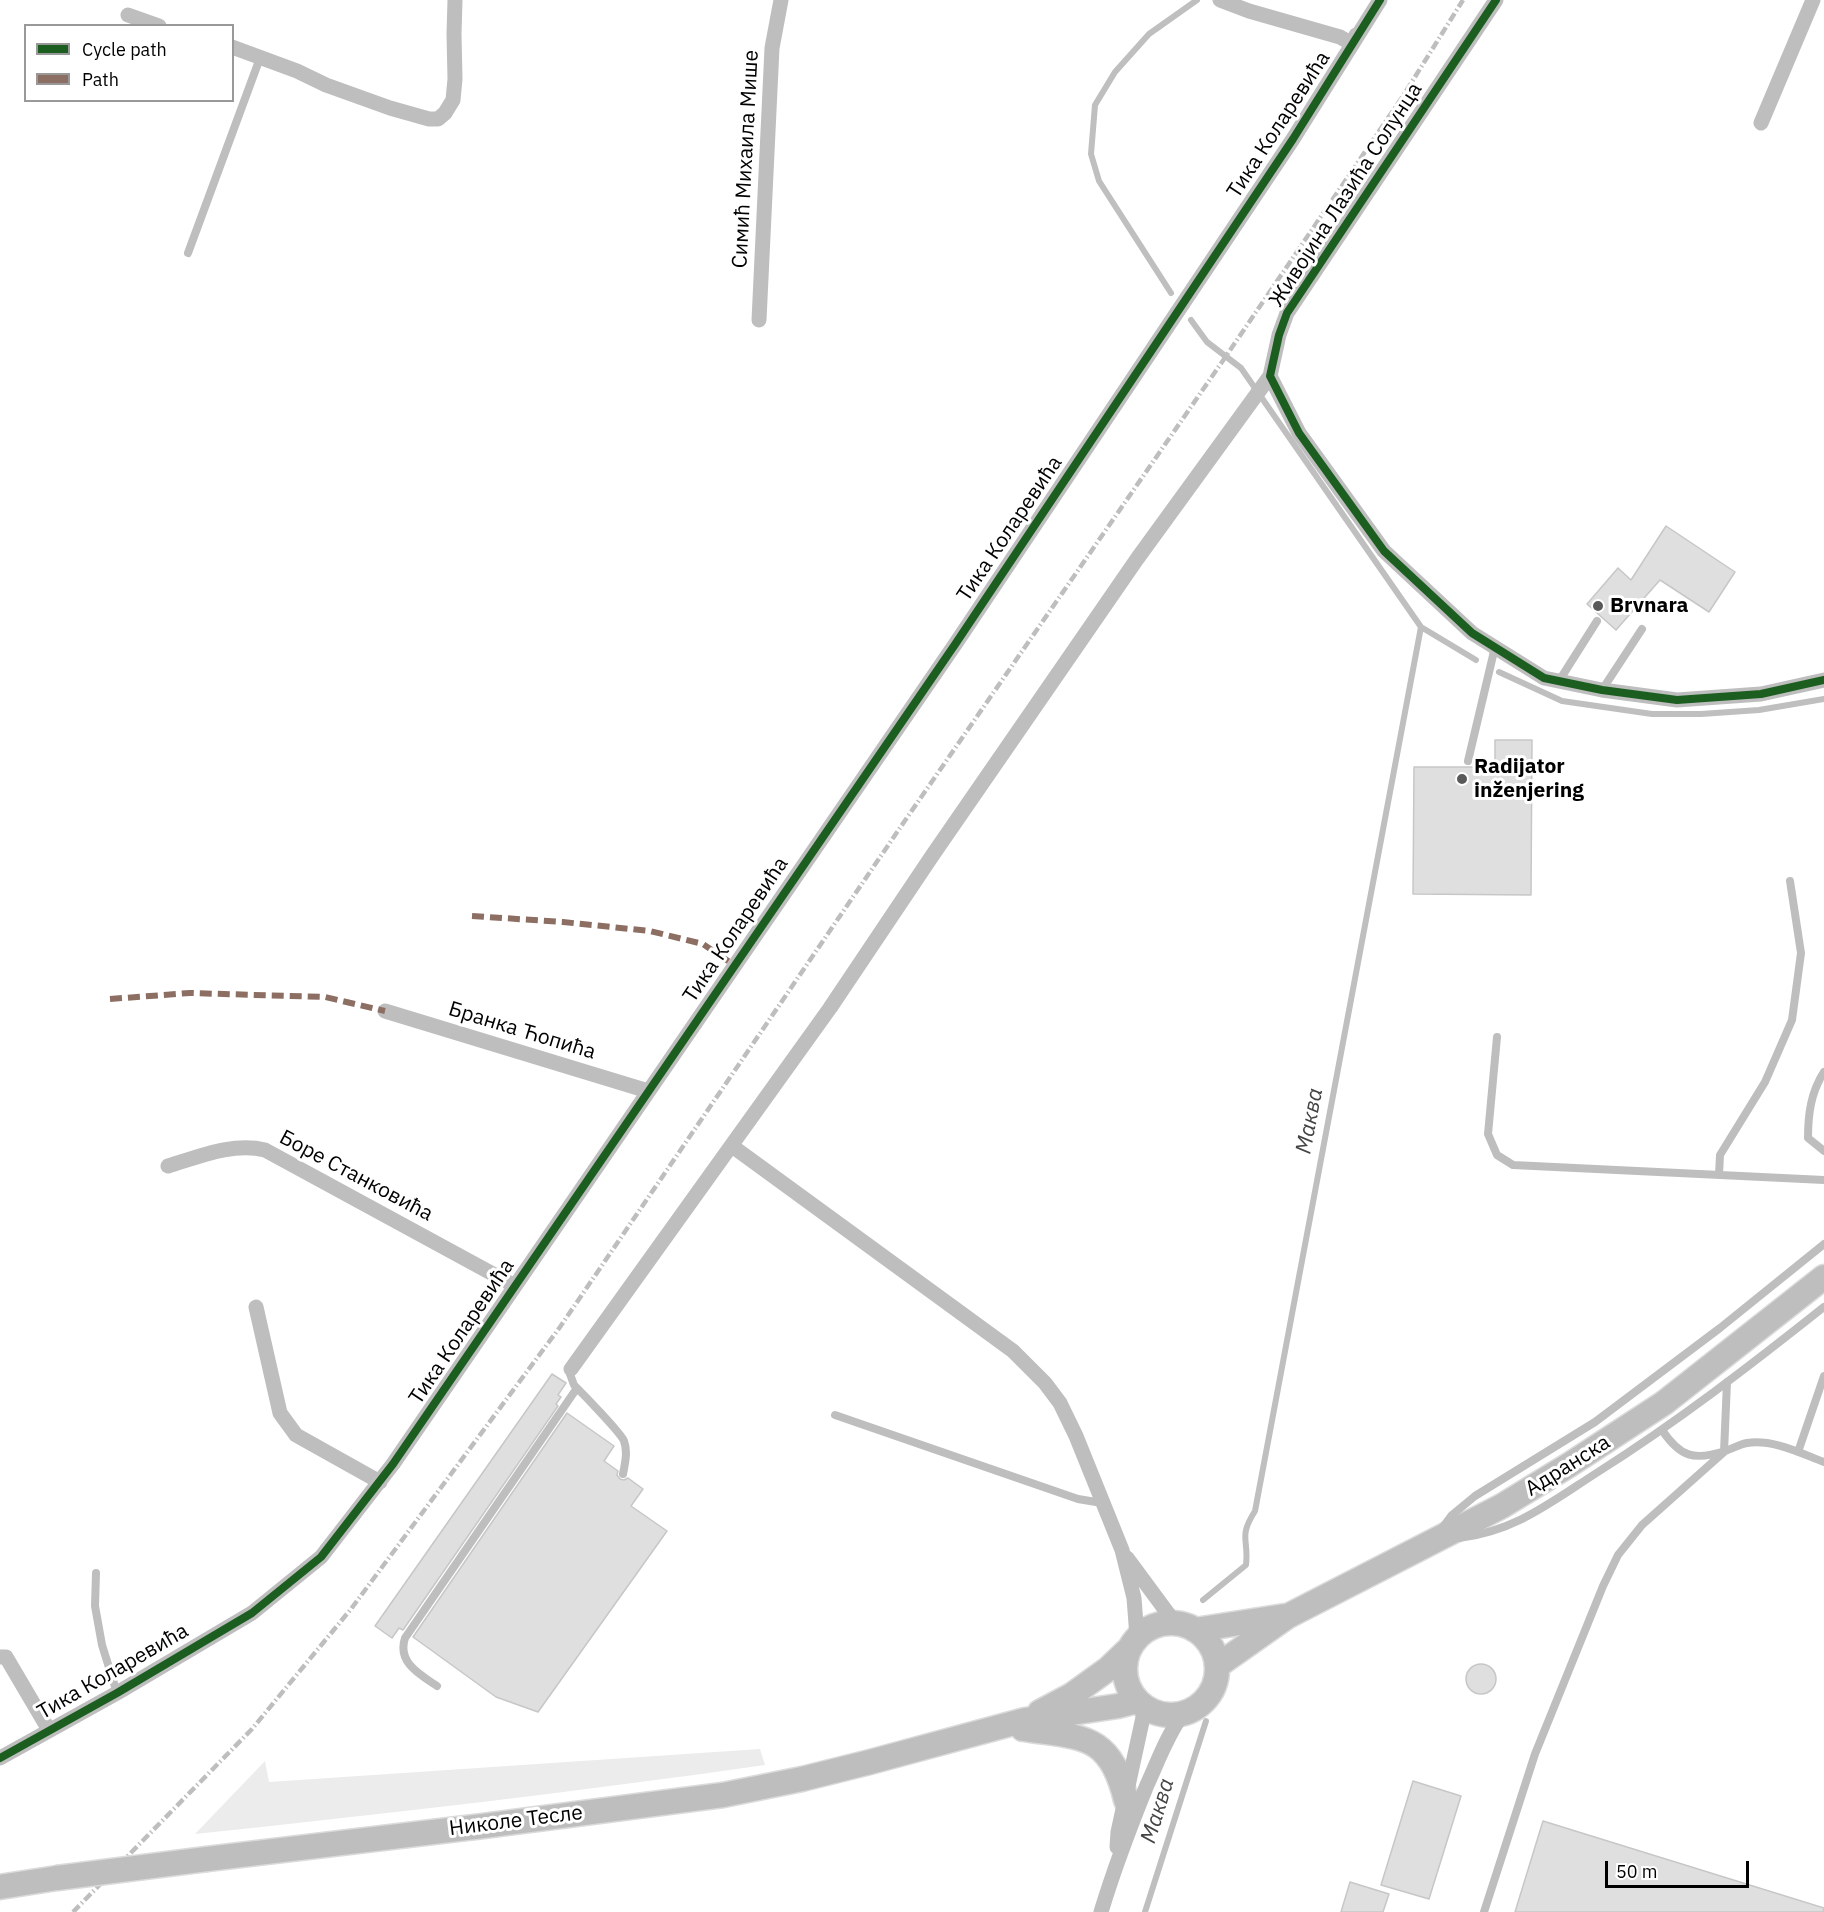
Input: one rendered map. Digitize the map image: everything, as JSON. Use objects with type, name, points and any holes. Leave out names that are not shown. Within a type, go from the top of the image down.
[{"type":"main road","name":"Адранска","points":[[1217,1666],[1288,1616],[1502,1506],[1624,1430],[1687,1386],[1824,1277]]},
{"type":"main road","name":"Адранска","points":[[1185,1626],[1288,1616]]},
{"type":"main road","points":[[1161,1624],[1185,1626],[1207,1639],[1214,1652],[1217,1666],[1216,1681],[1212,1692],[1194,1710],[1182,1715],[1163,1715],[1141,1705],[1129,1689],[1125,1675],[1125,1661],[1133,1642],[1148,1629],[1161,1624]]},
{"type":"main road","name":"Николе Тесле","points":[[1014,1723],[1072,1695],[1108,1669],[1133,1642]]},
{"type":"main road","name":"Николе Тесле","points":[[0,1887],[723,1795],[802,1779],[1014,1723],[1118,1706],[1141,1705]]},
{"type":"main road","points":[[1014,1723],[1082,1738],[1098,1746],[1111,1758],[1126,1800]]},
{"type":"street","points":[[234,48],[390,108],[429,119],[438,119],[453,100],[455,0]]},
{"type":"street","name":"Симић Михаила Мише","points":[[759,320],[771,59],[781,0]]},
{"type":"street","points":[[1220,0],[1248,11],[1340,37],[1352,44],[1373,0]]},
{"type":"street","name":"Тика Коларевића","points":[[0,1758],[117,1693],[252,1612],[321,1557],[380,1482],[962,634],[1286,149],[1380,0]]},
{"type":"street","name":"Живојина Лазића Солунца","points":[[1268,380],[1278,334],[1287,314],[1496,0]]},
{"type":"street","points":[[1761,123],[1813,0]]},
{"type":"street","points":[[128,15],[153,24]]},
{"type":"street","points":[[571,1370],[830,1008],[1137,559],[1268,380],[1299,433],[1384,551],[1472,633],[1544,678],[1602,690],[1677,700],[1761,694],[1824,680]]},
{"type":"street","name":"Бранка Ћопића","points":[[385,1011],[648,1091]]},
{"type":"street","points":[[732,1146],[1013,1351],[1045,1383],[1060,1403],[1076,1436],[1122,1550],[1134,1598],[1133,1642]]},
{"type":"street","name":"Боре Станковића","points":[[168,1166],[215,1152],[256,1148],[265,1150],[514,1286]]},
{"type":"street","points":[[256,1307],[280,1413],[296,1435],[380,1482]]},
{"type":"street","points":[[1122,1550],[1185,1626]]},
{"type":"street","points":[[0,1657],[6,1657],[49,1730]]},
{"type":"street","points":[[1114,1867],[1118,1832],[1126,1800],[1141,1705]]},
{"type":"street","points":[[1101,1912],[1114,1867],[1170,1732],[1182,1715]]},
{"type":"lane","points":[[188,253],[260,58]]},
{"type":"lane","points":[[1558,681],[1597,621]]},
{"type":"lane","points":[[1602,690],[1642,629]]},
{"type":"lane","points":[[1468,761],[1495,648]]},
{"type":"lane","points":[[1719,1175],[1720,1155],[1765,1082],[1792,1020],[1801,953],[1791,881]]},
{"type":"lane","points":[[1497,1037],[1488,1134],[1497,1155],[1513,1165],[1824,1180]]},
{"type":"lane","points":[[1824,1072],[1815,1086],[1808,1118],[1808,1138],[1824,1151]]},
{"type":"lane","points":[[1434,1541],[1452,1515],[1475,1496],[1595,1422],[1720,1328],[1824,1244]]},
{"type":"lane","points":[[1434,1541],[1477,1536],[1509,1527],[1549,1505],[1662,1430],[1824,1307]]},
{"type":"lane","points":[[571,1370],[571,1380],[622,1437],[626,1461],[623,1474]]},
{"type":"lane","points":[[1798,1452],[1824,1376]]},
{"type":"lane","points":[[1484,1912],[1534,1754],[1603,1586],[1618,1555],[1642,1525],[1724,1452],[1727,1382]]},
{"type":"lane","points":[[437,1686],[408,1665],[403,1651],[405,1638],[578,1388]]},
{"type":"lane","points":[[836,1415],[1078,1499],[1096,1502],[1102,1500]]},
{"type":"lane","points":[[1662,1430],[1682,1453],[1695,1457],[1724,1452],[1747,1443],[1775,1444],[1824,1462]]},
{"type":"lane","points":[[96,1573],[95,1606],[102,1645],[117,1693]]},
{"type":"shaded area","points":[[760,1749],[765,1765],[480,1802],[195,1834],[265,1761],[269,1782]]},
{"type":"building","points":[[1666,526],[1735,572],[1709,612],[1660,580],[1616,630],[1587,604],[1618,568],[1631,580]]},
{"type":"building","points":[[1495,740],[1532,740],[1531,895],[1413,894],[1414,767],[1495,767]]},
{"type":"building","points":[[552,1374],[566,1383],[558,1395],[561,1397],[556,1404],[558,1406],[403,1630],[399,1628],[392,1638],[375,1626]]},
{"type":"building","points":[[567,1413],[614,1446],[604,1461],[618,1471],[617,1475],[620,1479],[628,1478],[643,1489],[631,1506],[667,1531],[538,1712],[496,1697],[413,1637]]},
{"type":"building","points":[[1481,1664],[1491,1669],[1496,1679],[1491,1689],[1481,1694],[1471,1689],[1466,1679],[1471,1669]]},
{"type":"building","points":[[1413,1781],[1461,1796],[1429,1899],[1381,1885]]},
{"type":"building","points":[[1543,1821],[1824,1908],[1823,1912],[1515,1912]]},
{"type":"building","points":[[1350,1882],[1389,1894],[1383,1912],[1341,1912]]},
{"type":"waterway","points":[[1171,293],[1099,181],[1091,154],[1095,105],[1115,72],[1149,34],[1197,0]]},
{"type":"waterway","points":[[1191,320],[1207,342],[1241,368],[1421,627],[1476,660]]},
{"type":"waterway","name":"Маква","points":[[1203,1600],[1246,1565],[1245,1533],[1255,1511],[1421,627]]},
{"type":"waterway","points":[[1499,672],[1562,701],[1652,714],[1701,714],[1759,710],[1824,699]]},
{"type":"waterway","name":"Маква","points":[[1145,1912],[1206,1721]]},
{"type":"railway","points":[[73,1912],[252,1729],[351,1609],[560,1327],[904,822],[1222,362],[1403,96],[1463,0]]},
{"type":"marked path","points":[[472,916],[650,931],[703,944],[734,965]]},
{"type":"marked path","points":[[110,999],[190,993],[325,997],[385,1011]]},
{"type":"cycle path","points":[[0,1758],[117,1693],[252,1613],[321,1557],[393,1464],[956,643],[1293,139],[1380,0]]},
{"type":"cycle path","points":[[1496,0],[1287,313],[1279,335],[1270,376],[1299,433],[1384,551],[1472,633],[1544,678],[1602,690],[1677,700],[1761,694],[1824,680]]},
{"type":"place","name":"Brvnara","points":[[1598,606]]},
{"type":"place","name":"Radijator inženjering","points":[[1462,779]]}]
